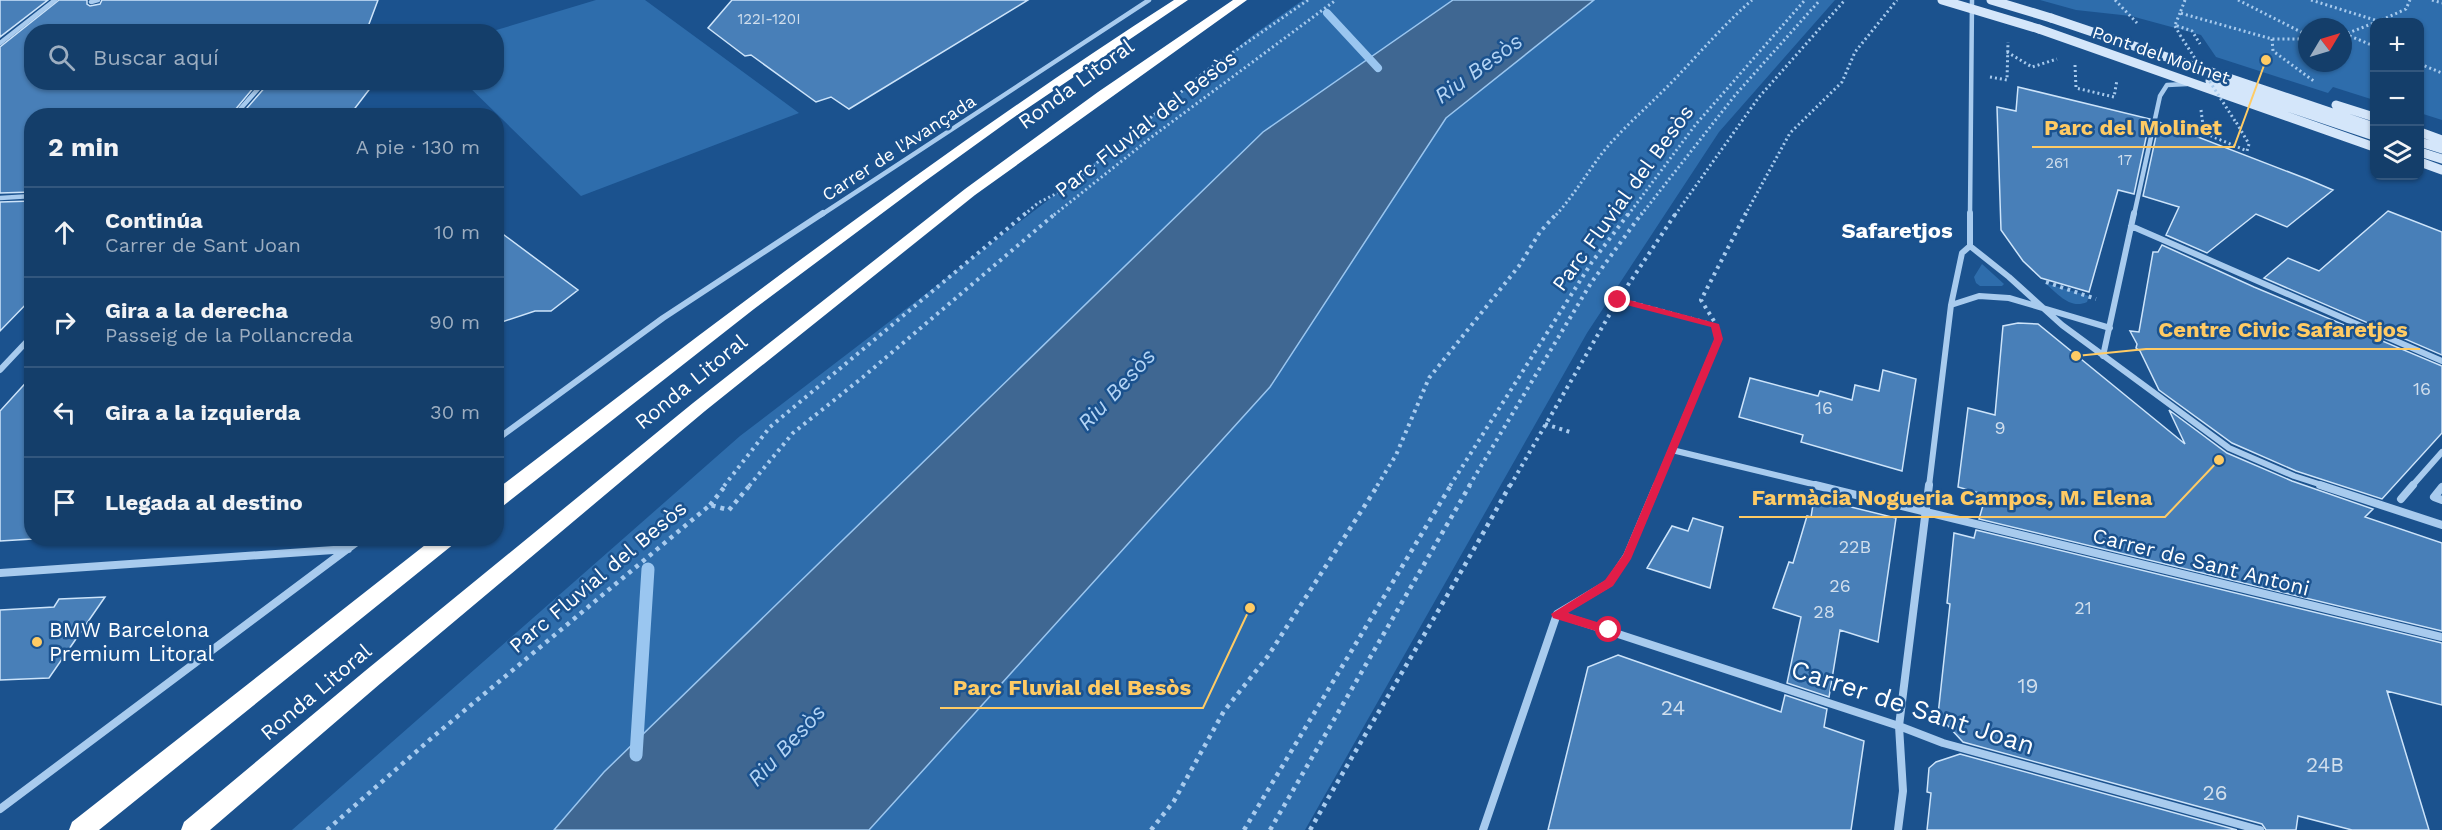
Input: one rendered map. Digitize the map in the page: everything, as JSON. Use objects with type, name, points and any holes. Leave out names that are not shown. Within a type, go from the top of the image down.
[{"type":"highway","name":"Ronda Litoral","points":[[504,495],[834,241],[974,140],[1182,0]]},
{"type":"highway","name":"Ronda Litoral","points":[[193,830],[690,414],[970,192],[1103,95],[1241,0]]},
{"type":"highway","name":"Ronda Litoral","points":[[81,830],[438,546]]},
{"type":"street","points":[[24,24],[55,0]]},
{"type":"street","points":[[91,2],[98,0]]},
{"type":"street","name":"Carrer de l'Avançada","points":[[504,434],[663,318],[1149,0]]},
{"type":"street","name":"Pont del Molinet","points":[[1942,0],[2103,46],[2370,135]]},
{"type":"street","points":[[1972,0],[1970,246],[2062,326],[2229,448],[2294,476],[2442,525]]},
{"type":"street","name":"Pont del Molinet","points":[[1991,0],[2224,68],[2370,116]]},
{"type":"street","name":"Pont del Molinet","points":[[2050,18],[2371,126]]},
{"type":"street","points":[[0,43],[24,24]]},
{"type":"street","name":"Pont del Molinet","points":[[2039,29],[2370,146]]},
{"type":"street","points":[[2103,356],[2160,96],[2167,85],[2195,84]]},
{"type":"street","points":[[241,108],[257,90]]},
{"type":"street","points":[[2424,133],[2442,140]]},
{"type":"street","points":[[2424,143],[2442,149]]},
{"type":"street","points":[[2424,153],[2442,159]]},
{"type":"street","points":[[2424,163],[2442,170]]},
{"type":"street","points":[[0,198],[24,196]]},
{"type":"street","points":[[2131,226],[2442,361]]},
{"type":"street","points":[[1898,830],[1903,790],[1899,726],[1951,305],[1962,252],[1970,246]]},
{"type":"street","points":[[1951,305],[1979,296],[2009,298],[2110,327]]},
{"type":"street","points":[[1483,830],[1557,614],[1609,583],[1627,556],[1718,339]]},
{"type":"street","points":[[0,370],[24,344]]},
{"type":"street","name":"Carrer de Sant Antoni","points":[[1672,450],[2442,637]]},
{"type":"street","points":[[2401,499],[2442,452]]},
{"type":"street","points":[[2442,487],[2434,497],[2442,500]]},
{"type":"street","points":[[0,809],[352,546]]},
{"type":"street","points":[[0,573],[348,549]]},
{"type":"street","name":"Carrer de Sant Joan","points":[[1557,614],[1899,726],[1943,743],[2260,830]]},
{"type":"path","points":[[710,505],[770,427],[1038,202],[1066,188],[1206,71],[1308,0]]},
{"type":"path","name":"Parc Fluvial del Besòs","points":[[327,830],[434,736],[710,505],[729,510],[793,433],[863,377],[1055,214],[1153,136],[1336,0]]},
{"type":"path","points":[[1151,830],[1174,801],[1224,711],[1268,656],[1359,517],[1396,455],[1429,378],[1519,266],[1540,232],[1573,196],[1602,154],[1624,128],[1665,89],[1729,20],[1752,0]]},
{"type":"path","name":"Parc Fluvial del Besòs","points":[[1244,830],[1467,459],[1592,262],[1696,124],[1805,0]]},
{"type":"path","name":"Parc Fluvial del Besòs","points":[[1269,830],[1437,539],[1592,283],[1670,175],[1766,59],[1820,0]]},
{"type":"path","points":[[1310,830],[1389,692],[1462,572],[1545,423],[1618,299],[1702,174],[1759,97],[1845,0]]},
{"type":"path","points":[[1618,299],[1716,326],[1701,300],[1772,162],[1790,133],[1842,82],[1855,52],[1897,0]]},
{"type":"path","points":[[2185,0],[2175,25],[2235,121]]},
{"type":"path","points":[[2238,0],[2298,32]]},
{"type":"path","points":[[2311,0],[2370,20]]},
{"type":"path","points":[[2385,18],[2406,9],[2410,0]]},
{"type":"path","points":[[2432,0],[2442,3]]},
{"type":"path","points":[[2180,13],[2272,39],[2298,38]]},
{"type":"path","points":[[2352,31],[2370,24]]},
{"type":"path","points":[[2175,25],[2192,31],[2194,34]]},
{"type":"path","points":[[2352,37],[2370,44]]},
{"type":"path","points":[[2272,39],[2273,51],[2318,84]]},
{"type":"path","points":[[1989,77],[2007,80],[2007,52],[2032,67],[2056,60]]},
{"type":"path","points":[[2075,66],[2076,88],[2114,97],[2118,78]]},
{"type":"path","points":[[2424,66],[2442,73]]},
{"type":"path","points":[[2203,125],[2204,133],[2247,151],[2249,144],[2238,127]]},
{"type":"path","points":[[2052,284],[2088,295]]},
{"type":"path","points":[[1545,423],[1570,432]]},
{"type":"shaded area","points":[[596,0],[645,0],[799,113],[581,196],[504,121],[504,108],[491,108],[472,90],[504,90],[504,28]]},
{"type":"shaded area","points":[[1303,0],[1453,0],[1263,132],[604,772],[554,830],[292,830],[740,436],[1047,201],[1253,35]]},
{"type":"shaded area","points":[[1594,0],[1835,0],[1719,132],[1587,333],[1305,830],[869,830],[1270,387],[1446,118]]},
{"type":"shaded area","points":[[2040,0],[2442,0],[2442,120],[2424,114],[2424,18],[2370,18],[2370,99],[2333,87],[2328,93],[2216,57],[2201,35],[2131,16],[2076,10]]},
{"type":"shaded area","points":[[1982,264],[2004,284],[2002,286],[1980,286],[1976,283],[1974,277]]},
{"type":"shaded area","points":[[2045,283],[2089,296],[2087,302],[2075,304],[2069,302]]},
{"type":"water","name":"Riu Besòs","points":[[1453,0],[1594,0],[1446,118],[1270,387],[869,830],[554,830],[604,772],[1263,132]]},
{"type":"building","points":[[0,0],[48,0],[0,37]]},
{"type":"building","points":[[59,0],[87,0],[90,6],[100,4],[102,0],[378,0],[369,24],[29,24]]},
{"type":"building","points":[[732,0],[1028,0],[849,109],[831,97],[816,102],[751,55],[745,56],[708,28]]},
{"type":"building","points":[[24,28],[24,90],[252,90],[237,108],[24,108],[24,192],[0,193],[0,47]]},
{"type":"building","points":[[2018,87],[2150,119],[2134,194],[2118,190],[2089,292],[2041,278],[2023,261],[2001,230],[1997,107],[2016,111]]},
{"type":"building","points":[[263,90],[369,90],[355,108],[247,108]]},
{"type":"building","points":[[2159,122],[2333,190],[2287,227],[2256,214],[2207,253],[2166,235],[2179,207],[2143,196]]},
{"type":"building","points":[[24,201],[24,306],[0,331],[0,202]]},
{"type":"building","points":[[2388,211],[2442,232],[2442,355],[2264,278],[2288,258],[2319,271]]},
{"type":"building","points":[[504,235],[578,290],[551,311],[535,311],[504,321]]},
{"type":"building","points":[[2162,245],[2254,287],[2442,366],[2442,433],[2382,499],[2296,471],[2232,443],[2159,390],[2140,351],[2136,348],[2137,344],[2130,331],[2139,332],[2153,252],[2158,252]]},
{"type":"building","points":[[2018,323],[2038,324],[2185,444],[2169,410],[2227,453],[2292,481],[2373,509],[2365,517],[2442,543],[2442,631],[1979,519],[1986,495],[1958,487],[1968,408],[1995,415],[2003,326]]},
{"type":"building","points":[[1883,370],[1916,379],[1902,471],[1801,442],[1803,435],[1739,417],[1750,378],[1818,396],[1820,391],[1852,400],[1855,385],[1879,391]]},
{"type":"building","points":[[24,385],[24,540],[0,541],[0,411]]},
{"type":"building","points":[[1814,498],[1896,518],[1878,642],[1840,630],[1829,697],[1787,683],[1801,617],[1773,608],[1789,562],[1793,563],[1807,516],[1811,517]]},
{"type":"building","points":[[1693,518],[1723,527],[1710,588],[1647,568],[1672,526],[1688,531]]},
{"type":"building","points":[[1976,530],[2442,643],[2442,705],[2387,691],[2429,830],[2352,830],[2298,816],[2296,830],[2266,830],[2262,824],[1963,742],[1938,715],[1950,604],[1947,603],[1954,533],[1974,538]]},
{"type":"building","name":"BMW Barcelona Premium Litoral","points":[[105,597],[49,678],[0,680],[0,610],[54,607],[59,599]]},
{"type":"building","points":[[1618,655],[1781,712],[1785,695],[1827,709],[1824,727],[1864,741],[1851,830],[1548,830],[1588,667]]},
{"type":"building","points":[[1960,754],[2237,830],[1927,830],[1931,793],[1927,792],[1929,768],[1936,762]]},
{"type":"waterway","points":[[1327,13],[1378,68]]},
{"type":"waterway","points":[[636,755],[648,569]]},
{"type":"place","name":"Parc del Molinet","points":[[2266,60]]},
{"type":"place","name":"Centre Civic Safaretjos","points":[[2076,356]]},
{"type":"place","name":"Farmàcia Nogueria Campos, M. Elena","points":[[2219,460]]},
{"type":"place","name":"Parc Fluvial del Besòs","points":[[1250,608]]},
{"type":"place","name":"BMW Barcelona Premium Litoral","points":[[37,642]]},
{"type":"district","name":"Safaretjos","points":[[1897,230]]},
{"type":"route","points":[[1609,630],[1557,614],[1609,583],[1627,556],[1718,339],[1716,326],[1618,300]]}]
